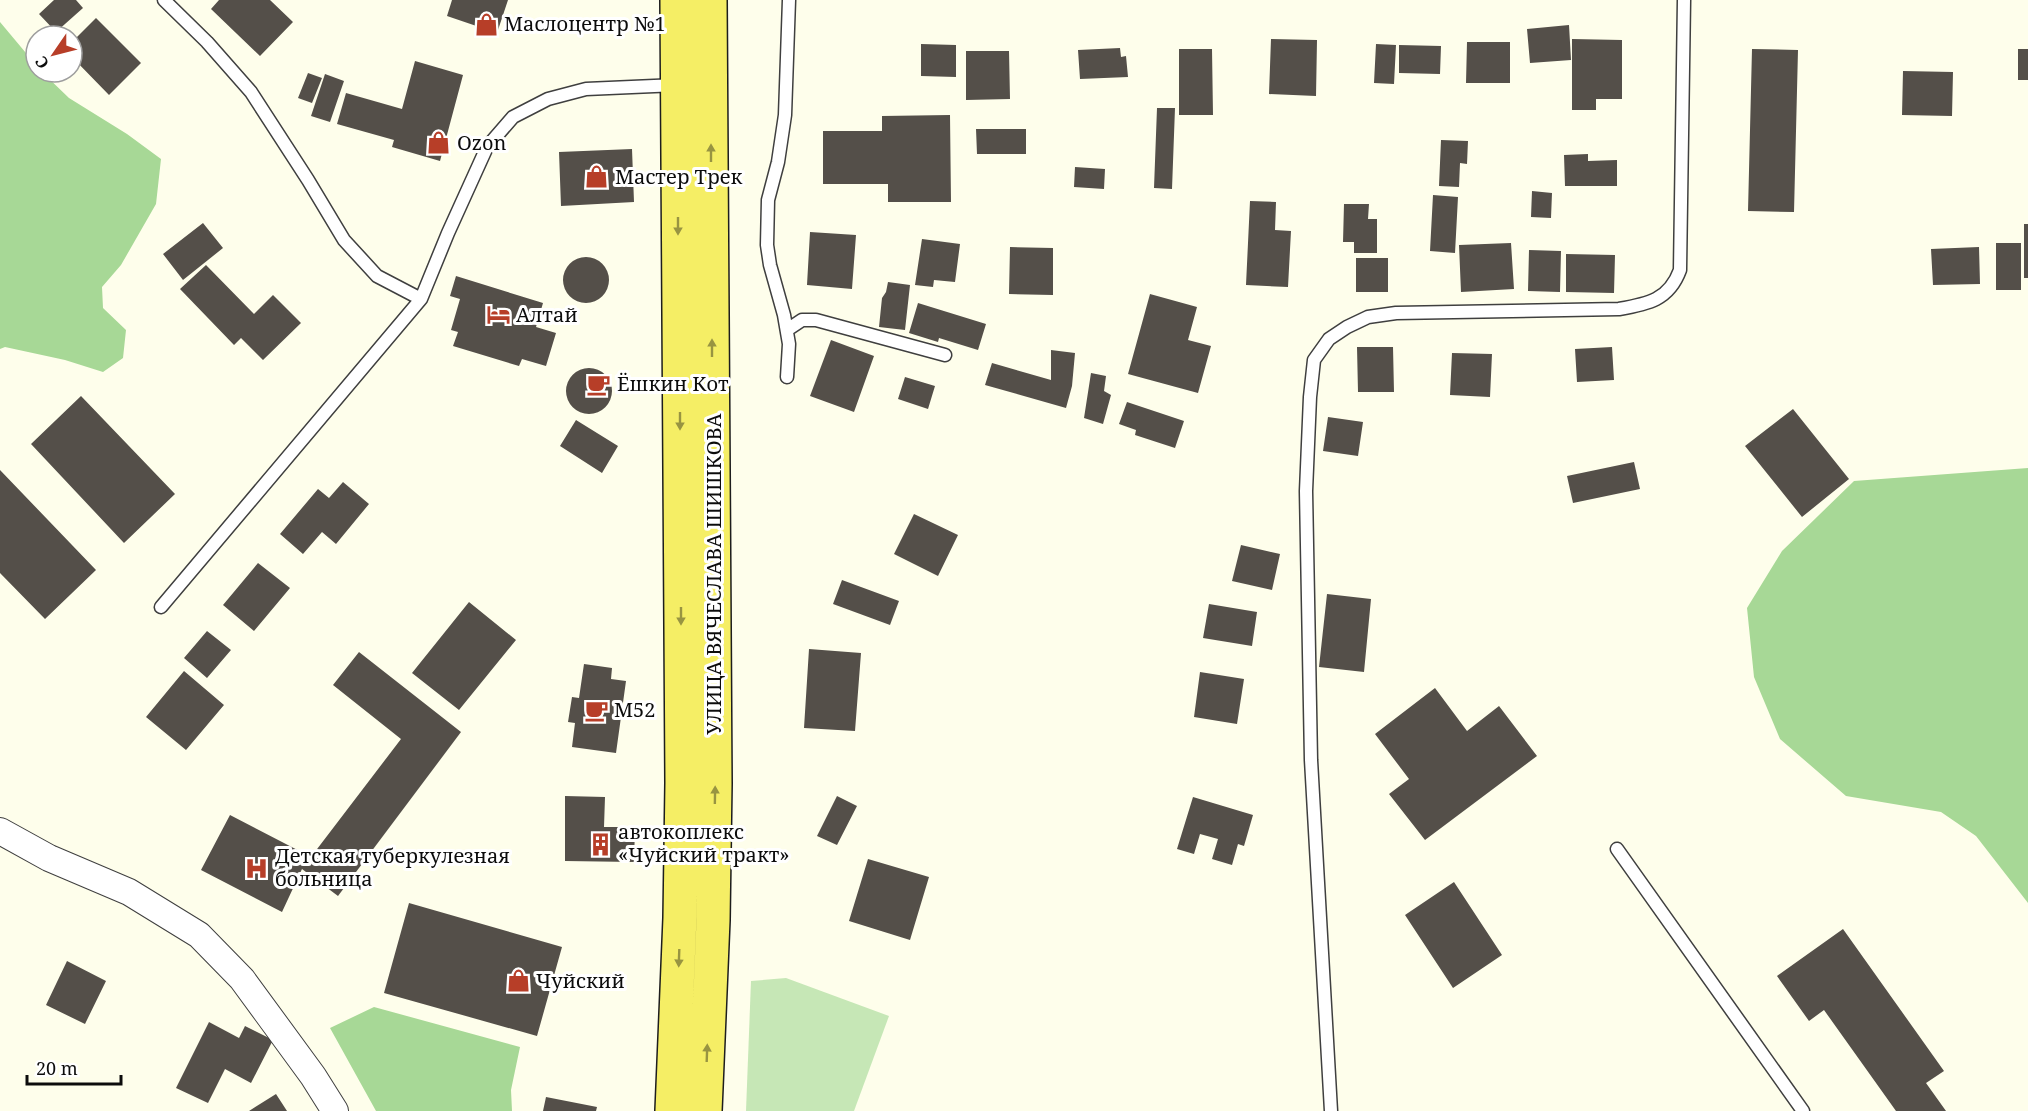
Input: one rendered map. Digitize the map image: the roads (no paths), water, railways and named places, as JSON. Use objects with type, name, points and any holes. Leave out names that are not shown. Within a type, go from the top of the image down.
[{"type":"main road","name":"УЛИЦА ВЯЧЕСЛАВА ШИШКОВА","points":[[677,0],[682,783],[697,919],[705,1111]]},
{"type":"main road","name":"УЛИЦА ВЯЧЕСЛАВА ШИШКОВА","points":[[672,1111],[715,771],[710,0]]},
{"type":"street","points":[[0,831],[49,858],[129,892],[199,935],[242,979],[314,1076],[335,1111]]},
{"type":"lane","points":[[164,0],[207,42],[251,92],[344,240],[377,276],[421,299]]},
{"type":"lane","points":[[788,377],[790,356],[787,330],[771,272],[767,245],[768,200],[778,162],[785,115],[789,0]]},
{"type":"lane","points":[[1331,1111],[1311,760],[1306,490],[1314,360],[1329,339],[1368,317],[1396,313],[1619,309],[1659,299],[1668,291],[1676,283],[1680,270],[1684,0]]},
{"type":"lane","points":[[161,608],[421,299],[448,233],[488,147],[513,117],[548,99],[586,89],[678,85]]},
{"type":"lane","points":[[787,330],[802,320],[816,320],[945,355]]},
{"type":"lane","points":[[1617,849],[1803,1111]]},
{"type":"place","name":"Маслоцентр №1","points":[[486,24]]},
{"type":"place","name":"Ozon","points":[[439,143]]},
{"type":"place","name":"Мастер Трек","points":[[597,177]]},
{"type":"place","name":"Алтай","points":[[498,315]]},
{"type":"place","name":"Ёшкин Кот","points":[[599,384]]},
{"type":"place","name":"М52","points":[[596,710]]},
{"type":"place","name":"автокоплекс «Чуйский тракт»","points":[[600,844]]},
{"type":"place","name":"Детская туберкулезная больница","points":[[257,868]]},
{"type":"place","name":"Чуйский","points":[[518,981]]}]
